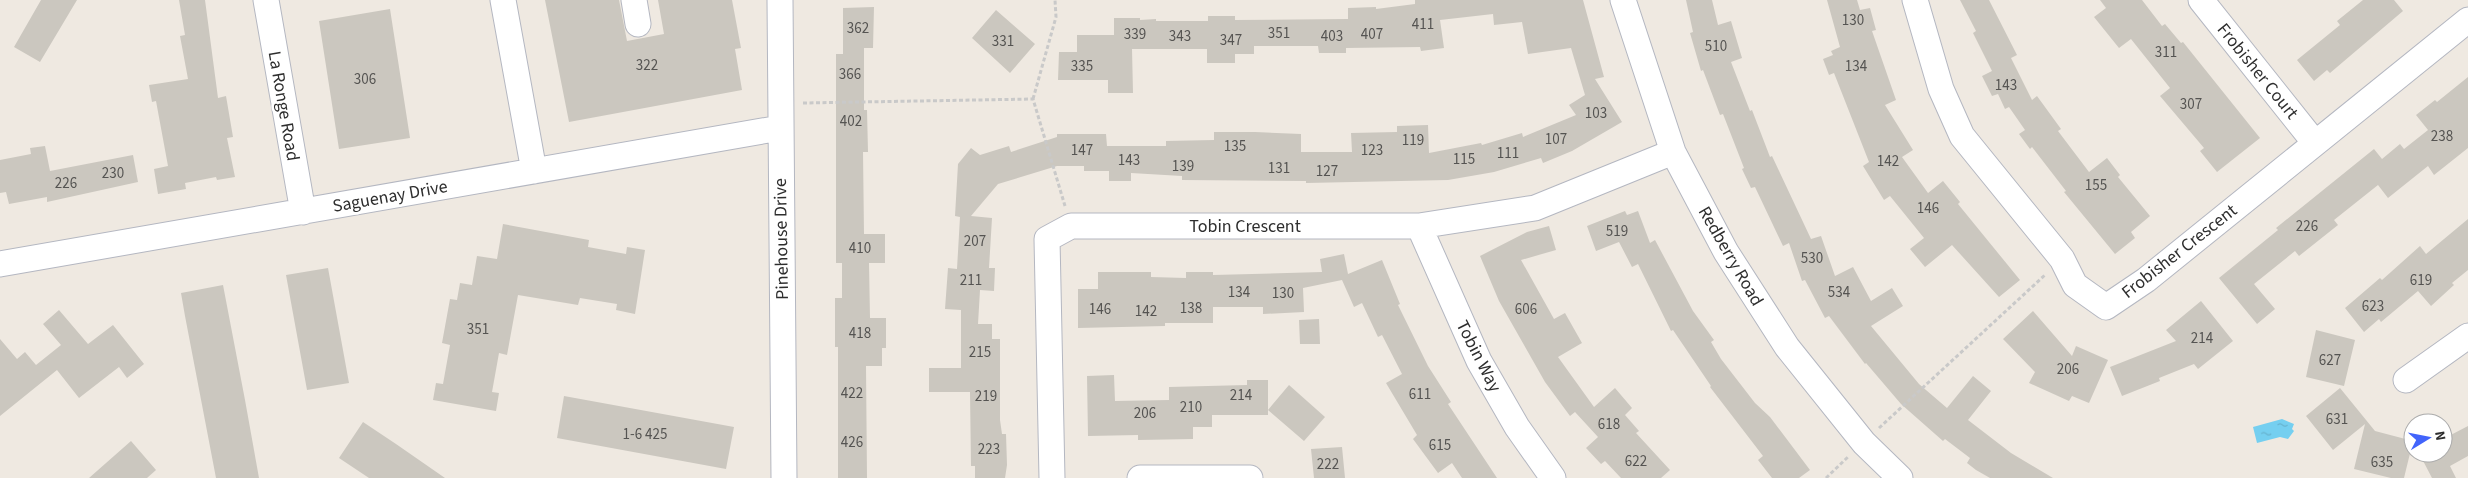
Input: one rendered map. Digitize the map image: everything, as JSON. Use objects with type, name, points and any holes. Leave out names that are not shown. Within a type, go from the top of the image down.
[{"type":"street","name":"La Ronge Road","points":[[266,0],[302,212]]},
{"type":"street","points":[[504,0],[534,171]]},
{"type":"street","points":[[634,0],[638,24]]},
{"type":"street","name":"Pinehouse Drive","points":[[780,0],[784,478]]},
{"type":"street","name":"Redberry Road","points":[[1622,0],[1673,152],[1726,252],[1786,347],[1864,443],[1900,478]]},
{"type":"street","name":"Frobisher Crescent","points":[[1916,0],[1941,89],[1962,136],[2062,259],[2075,285],[2106,306],[2146,280],[2468,20]]},
{"type":"street","name":"Frobisher Court","points":[[2201,0],[2316,143]]},
{"type":"street","name":"Saguenay Drive","points":[[0,264],[534,171],[780,116]]},
{"type":"street","name":"Tobin Crescent","points":[[1052,478],[1047,239],[1071,226],[1420,226],[1535,208],[1673,152]]},
{"type":"street","name":"Tobin Way","points":[[1420,226],[1479,361],[1517,427],[1553,478]]},
{"type":"street","points":[[2406,380],[2468,336]]},
{"type":"street","points":[[1140,478],[1250,478]]},
{"type":"path","points":[[1055,0],[1056,17],[1033,100],[1063,200]]},
{"type":"path","points":[[780,116],[1033,100]]},
{"type":"path","points":[[1826,478],[2049,271]]},
{"type":"water","points":[[2282,419],[2294,424],[2292,429],[2294,431],[2288,439],[2280,437],[2257,443],[2253,427]]},
{"type":"building","points":[[41,0],[77,0],[40,62],[14,47]]},
{"type":"building","points":[[179,0],[205,0],[218,98],[226,96],[233,137],[227,138],[235,177],[217,180],[216,177],[185,183],[186,189],[158,194],[154,169],[168,166],[156,101],[152,102],[149,85],[188,79],[180,36],[185,35]]},
{"type":"building","points":[[545,0],[619,0],[627,41],[664,34],[658,0],[732,0],[741,48],[735,49],[742,90],[569,122]]},
{"type":"building","points":[[1415,0],[1583,0],[1604,77],[1595,79],[1622,122],[1572,151],[1543,163],[1541,158],[1494,172],[1448,180],[1306,183],[1306,181],[1182,180],[1182,176],[1131,173],[1131,181],[1109,181],[1109,171],[1084,171],[1084,166],[1057,166],[998,184],[971,216],[992,218],[989,268],[995,268],[994,291],[980,290],[978,324],[992,324],[992,339],[1000,339],[1000,420],[1002,434],[1006,434],[1007,465],[1005,478],[975,478],[975,466],[971,466],[970,392],[929,392],[929,368],[961,368],[961,310],[945,309],[948,268],[957,269],[960,217],[955,216],[958,164],[971,148],[980,155],[1009,146],[1011,152],[1057,137],[1057,134],[1106,134],[1107,146],[1166,146],[1166,141],[1214,140],[1214,132],[1255,132],[1301,134],[1301,152],[1352,152],[1351,133],[1397,132],[1397,126],[1428,125],[1429,153],[1481,143],[1482,145],[1522,133],[1523,137],[1576,115],[1569,105],[1585,95],[1571,48],[1528,54],[1522,22],[1494,25],[1493,14],[1440,20],[1444,48],[1421,51],[1420,47],[1346,48],[1346,53],[1319,53],[1318,46],[1254,46],[1254,54],[1235,54],[1235,63],[1207,63],[1207,49],[1132,49],[1133,93],[1108,93],[1108,80],[1058,80],[1059,52],[1077,52],[1077,35],[1114,35],[1114,18],[1156,19],[1156,21],[1208,21],[1208,16],[1235,16],[1235,20],[1348,19],[1348,8],[1376,7],[1376,9],[1415,4]]},
{"type":"building","points":[[1686,0],[1712,0],[1718,25],[1731,21],[1742,58],[1731,62],[1750,111],[1752,110],[1770,157],[1772,156],[1811,239],[1821,236],[1835,276],[1853,267],[1871,301],[1892,288],[1903,306],[1871,326],[1919,384],[1947,408],[1973,376],[1991,391],[1968,420],[2011,453],[2053,478],[1990,478],[1976,470],[1967,463],[1970,458],[1945,439],[1943,441],[1901,404],[1865,364],[1829,316],[1825,318],[1805,280],[1802,281],[1789,243],[1783,246],[1755,187],[1751,188],[1742,169],[1744,168],[1723,114],[1720,115],[1703,70],[1701,71],[1690,33],[1693,32]]},
{"type":"building","points":[[1827,0],[1857,0],[1860,10],[1870,8],[1876,30],[1872,31],[1896,100],[1885,105],[1913,150],[1902,157],[1928,193],[1943,181],[1960,202],[1958,204],[2020,280],[1999,297],[1952,245],[1925,267],[1910,249],[1924,238],[1890,196],[1884,200],[1863,166],[1869,162],[1834,73],[1829,75],[1823,59],[1833,55],[1831,51],[1840,47]]},
{"type":"building","points":[[1960,0],[1989,0],[2017,55],[2011,58],[2032,100],[2037,96],[2061,129],[2058,131],[2089,172],[2107,158],[2120,175],[2118,177],[2150,216],[2131,232],[2135,238],[2115,254],[2064,192],[2066,191],[2032,147],[2030,149],[2019,134],[2025,130],[2009,107],[2005,109],[1998,94],[1992,96],[1982,76],[1992,71],[1973,33],[1976,31]]},
{"type":"building","points":[[2100,0],[2142,0],[2162,26],[2165,24],[2181,43],[2183,42],[2260,138],[2217,172],[2200,151],[2204,148],[2160,96],[2170,88],[2131,39],[2119,48],[2094,17],[2106,8]]},
{"type":"building","points":[[2363,0],[2394,0],[2403,11],[2330,73],[2327,70],[2314,81],[2297,60],[2340,25],[2337,21]]},
{"type":"building","points":[[874,7],[873,48],[864,48],[864,110],[867,110],[868,152],[863,152],[864,234],[885,234],[885,263],[869,263],[870,318],[886,318],[886,348],[882,348],[882,366],[866,366],[867,478],[838,478],[838,347],[835,347],[835,298],[842,298],[842,263],[836,263],[836,54],[843,54],[843,8]]},
{"type":"building","points":[[390,9],[410,138],[339,149],[319,21]]},
{"type":"building","points":[[996,10],[1035,44],[1010,73],[972,38]]},
{"type":"building","points":[[2468,77],[2468,148],[2434,175],[2428,166],[2388,198],[2378,185],[2334,220],[2338,225],[2299,256],[2295,251],[2254,284],[2275,309],[2257,324],[2219,278],[2278,230],[2276,228],[2374,149],[2382,159],[2400,144],[2404,149],[2428,130],[2416,115],[2435,100],[2437,102]]},
{"type":"building","points":[[45,146],[50,171],[133,155],[138,182],[47,202],[47,197],[9,204],[6,192],[0,193],[0,160],[31,154],[30,148]]},
{"type":"building","points":[[1625,211],[1627,215],[1638,211],[1650,243],[1655,240],[1693,311],[1714,340],[1711,342],[1721,359],[1755,403],[1770,417],[1810,470],[1799,478],[1772,478],[1758,460],[1763,456],[1710,387],[1673,330],[1671,331],[1638,264],[1632,267],[1619,242],[1596,251],[1587,226]]},
{"type":"building","points":[[2468,219],[2468,270],[2452,283],[2454,285],[2431,306],[2418,291],[2381,322],[2379,319],[2364,332],[2345,308],[2380,278],[2382,280],[2420,246],[2426,254]]},
{"type":"building","points":[[503,224],[589,240],[588,247],[626,254],[627,247],[645,250],[635,314],[616,310],[617,304],[580,298],[578,305],[518,295],[507,355],[499,353],[492,392],[499,393],[496,411],[433,400],[436,383],[443,384],[450,345],[442,343],[450,299],[457,300],[460,283],[472,285],[477,256],[497,259]]},
{"type":"building","points":[[1549,226],[1556,250],[1521,260],[1554,319],[1565,313],[1582,343],[1558,357],[1594,407],[1615,388],[1632,408],[1625,415],[1639,431],[1636,433],[1670,470],[1661,478],[1621,478],[1605,461],[1601,464],[1586,448],[1598,437],[1575,412],[1570,416],[1545,382],[1499,301],[1480,256],[1527,232]]},
{"type":"building","points":[[1344,254],[1348,274],[1382,260],[1400,304],[1398,305],[1428,366],[1451,402],[1448,404],[1497,478],[1462,478],[1452,463],[1438,473],[1413,439],[1417,435],[1386,383],[1402,374],[1382,335],[1378,337],[1362,303],[1354,307],[1342,280],[1303,288],[1304,312],[1263,314],[1263,307],[1213,307],[1213,323],[1165,323],[1165,326],[1078,328],[1078,289],[1098,289],[1098,272],[1151,272],[1151,277],[1186,278],[1186,272],[1213,272],[1213,275],[1322,272],[1320,259]]},
{"type":"building","points":[[328,268],[349,383],[307,390],[286,275]]},
{"type":"building","points":[[223,285],[259,478],[216,478],[185,316],[181,293]]},
{"type":"building","points":[[2201,301],[2233,341],[2198,369],[2194,364],[2159,378],[2160,381],[2122,396],[2110,367],[2176,341],[2166,330]]},
{"type":"building","points":[[59,310],[88,344],[113,325],[144,364],[127,378],[119,367],[79,398],[57,370],[0,416],[0,339],[17,359],[25,352],[36,365],[61,345],[43,324]]},
{"type":"building","points":[[2033,311],[2072,356],[2076,346],[2108,360],[2089,403],[2072,396],[2069,401],[2029,383],[2035,372],[2003,339]]},
{"type":"building","points":[[1319,319],[1320,344],[1300,344],[1299,320]]},
{"type":"building","points":[[2316,330],[2355,340],[2344,386],[2306,377]]},
{"type":"building","points":[[1114,375],[1115,401],[1169,400],[1169,387],[1247,385],[1247,380],[1268,380],[1268,415],[1212,415],[1212,427],[1193,427],[1193,439],[1138,440],[1138,435],[1088,436],[1087,376]]},
{"type":"building","points":[[1289,385],[1325,417],[1304,441],[1268,410]]},
{"type":"building","points":[[2340,388],[2375,431],[2403,438],[2403,463],[2408,463],[2404,478],[2391,478],[2354,469],[2365,424],[2333,450],[2306,416]]},
{"type":"building","points":[[564,396],[734,427],[726,469],[557,438]]},
{"type":"building","points":[[363,422],[445,478],[369,478],[339,458]]},
{"type":"building","points":[[2468,426],[2468,456],[2450,466],[2456,478],[2432,478],[2424,463],[2453,463],[2453,434]]},
{"type":"building","points":[[131,441],[156,470],[147,478],[89,478]]},
{"type":"building","points":[[1342,447],[1345,478],[1314,478],[1311,449]]}]
